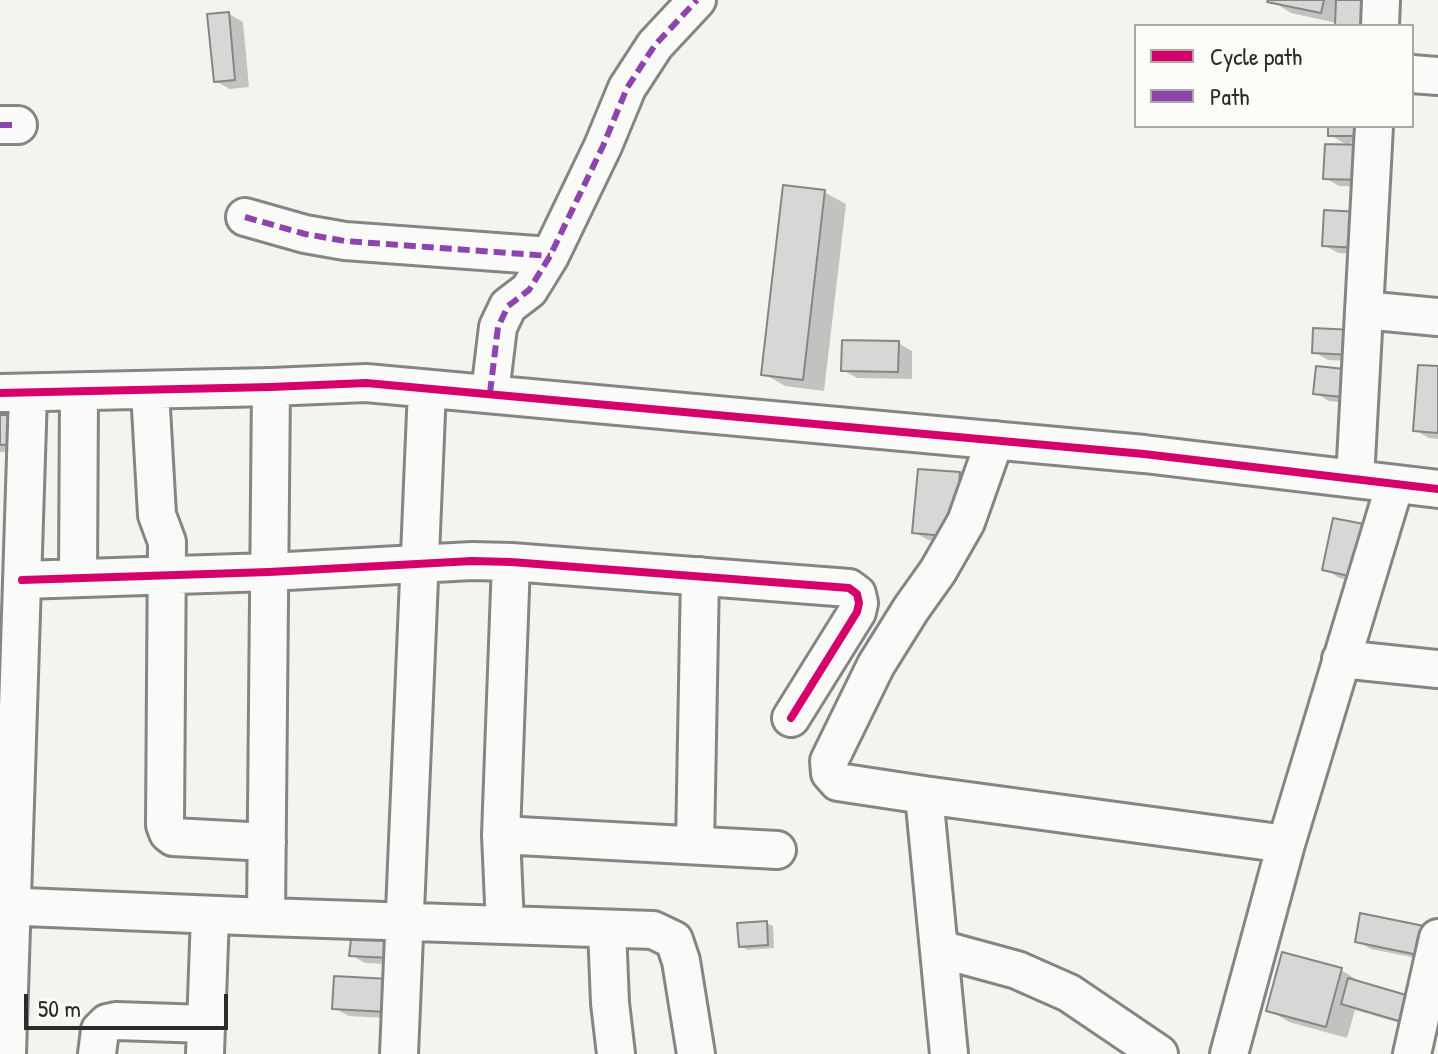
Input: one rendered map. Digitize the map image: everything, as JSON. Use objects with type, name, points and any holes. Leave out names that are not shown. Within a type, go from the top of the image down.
[{"type":"street","points":[[490,393],[498,327],[508,306],[529,290],[550,256],[627,88],[655,45],[697,0]]},
{"type":"street","points":[[1380,24],[1381,0]]},
{"type":"street","points":[[1414,74],[1438,76]]},
{"type":"street","points":[[1355,479],[1374,128]]},
{"type":"street","points":[[245,217],[305,234],[345,241],[550,256]]},
{"type":"street","points":[[1364,310],[1438,317]]},
{"type":"street","points":[[7,1054],[6,906],[22,580],[14,394],[366,383],[1144,454],[1438,489]]},
{"type":"street","points":[[266,917],[271,387]]},
{"type":"street","points":[[399,1054],[427,389]]},
{"type":"street","points":[[150,391],[157,515],[167,542],[165,825],[173,837],[267,842]]},
{"type":"street","points":[[78,578],[79,393]]},
{"type":"street","points":[[995,440],[966,522],[938,571],[876,665],[829,761],[830,773],[838,782],[1286,844]]},
{"type":"street","points":[[1229,1054],[1286,844],[1395,484]]},
{"type":"street","points":[[22,580],[269,572],[472,561],[849,588],[857,594],[857,612],[791,718]]},
{"type":"street","points":[[505,925],[501,835],[511,562]]},
{"type":"street","points":[[695,845],[700,576]]},
{"type":"street","points":[[1341,659],[1438,669]]},
{"type":"street","points":[[924,795],[949,1054]]},
{"type":"street","points":[[501,835],[777,850]]},
{"type":"street","points":[[6,906],[653,930],[674,940],[681,961],[696,1054]]},
{"type":"street","points":[[97,1054],[100,1030],[107,1023],[116,1021],[206,1039],[210,915]]},
{"type":"street","points":[[607,929],[616,1054]]},
{"type":"street","points":[[1422,1043],[1438,938]]},
{"type":"street","points":[[940,949],[1017,970],[1069,993],[1159,1054]]},
{"type":"building","points":[[1268,0],[1324,0],[1321,13]]},
{"type":"building","points":[[1336,0],[1371,0],[1370,24],[1335,24]]},
{"type":"building","points":[[229,12],[235,80],[214,82],[207,14]]},
{"type":"building","points":[[1328,128],[1367,128],[1367,136],[1328,136]]},
{"type":"building","points":[[1325,144],[1363,145],[1362,180],[1323,179]]},
{"type":"building","points":[[783,185],[825,190],[803,380],[761,375]]},
{"type":"building","points":[[1324,210],[1360,212],[1359,248],[1322,246]]},
{"type":"building","points":[[1313,328],[1354,330],[1353,355],[1312,353]]},
{"type":"building","points":[[842,340],[899,341],[898,372],[841,371]]},
{"type":"building","points":[[1418,365],[1438,366],[1438,433],[1413,431]]},
{"type":"building","points":[[1316,366],[1354,370],[1352,398],[1313,394]]},
{"type":"building","points":[[0,415],[18,415],[19,444],[0,445]]},
{"type":"building","points":[[918,469],[960,472],[955,537],[912,533]]},
{"type":"building","points":[[1333,518],[1369,525],[1358,578],[1322,570]]},
{"type":"building","points":[[1360,913],[1424,926],[1418,955],[1355,942]]},
{"type":"building","points":[[767,921],[768,945],[739,947],[737,923]]},
{"type":"building","points":[[352,932],[391,934],[391,958],[349,956]]},
{"type":"building","points":[[1282,952],[1342,968],[1326,1027],[1266,1011]]},
{"type":"building","points":[[334,976],[390,979],[388,1012],[332,1009]]},
{"type":"building","points":[[1348,978],[1406,995],[1399,1021],[1341,1004]]},
{"type":"marked path","points":[[490,393],[498,327],[508,306],[529,290],[550,256],[627,88],[655,45],[697,0]]},
{"type":"marked path","points":[[0,125],[18,125]]},
{"type":"marked path","points":[[245,217],[305,234],[345,241],[550,256]]},
{"type":"cycle path","points":[[0,393],[366,383],[1144,454],[1438,489]]},
{"type":"cycle path","points":[[22,580],[269,572],[472,561],[849,588],[857,594],[857,612],[791,718]]}]
